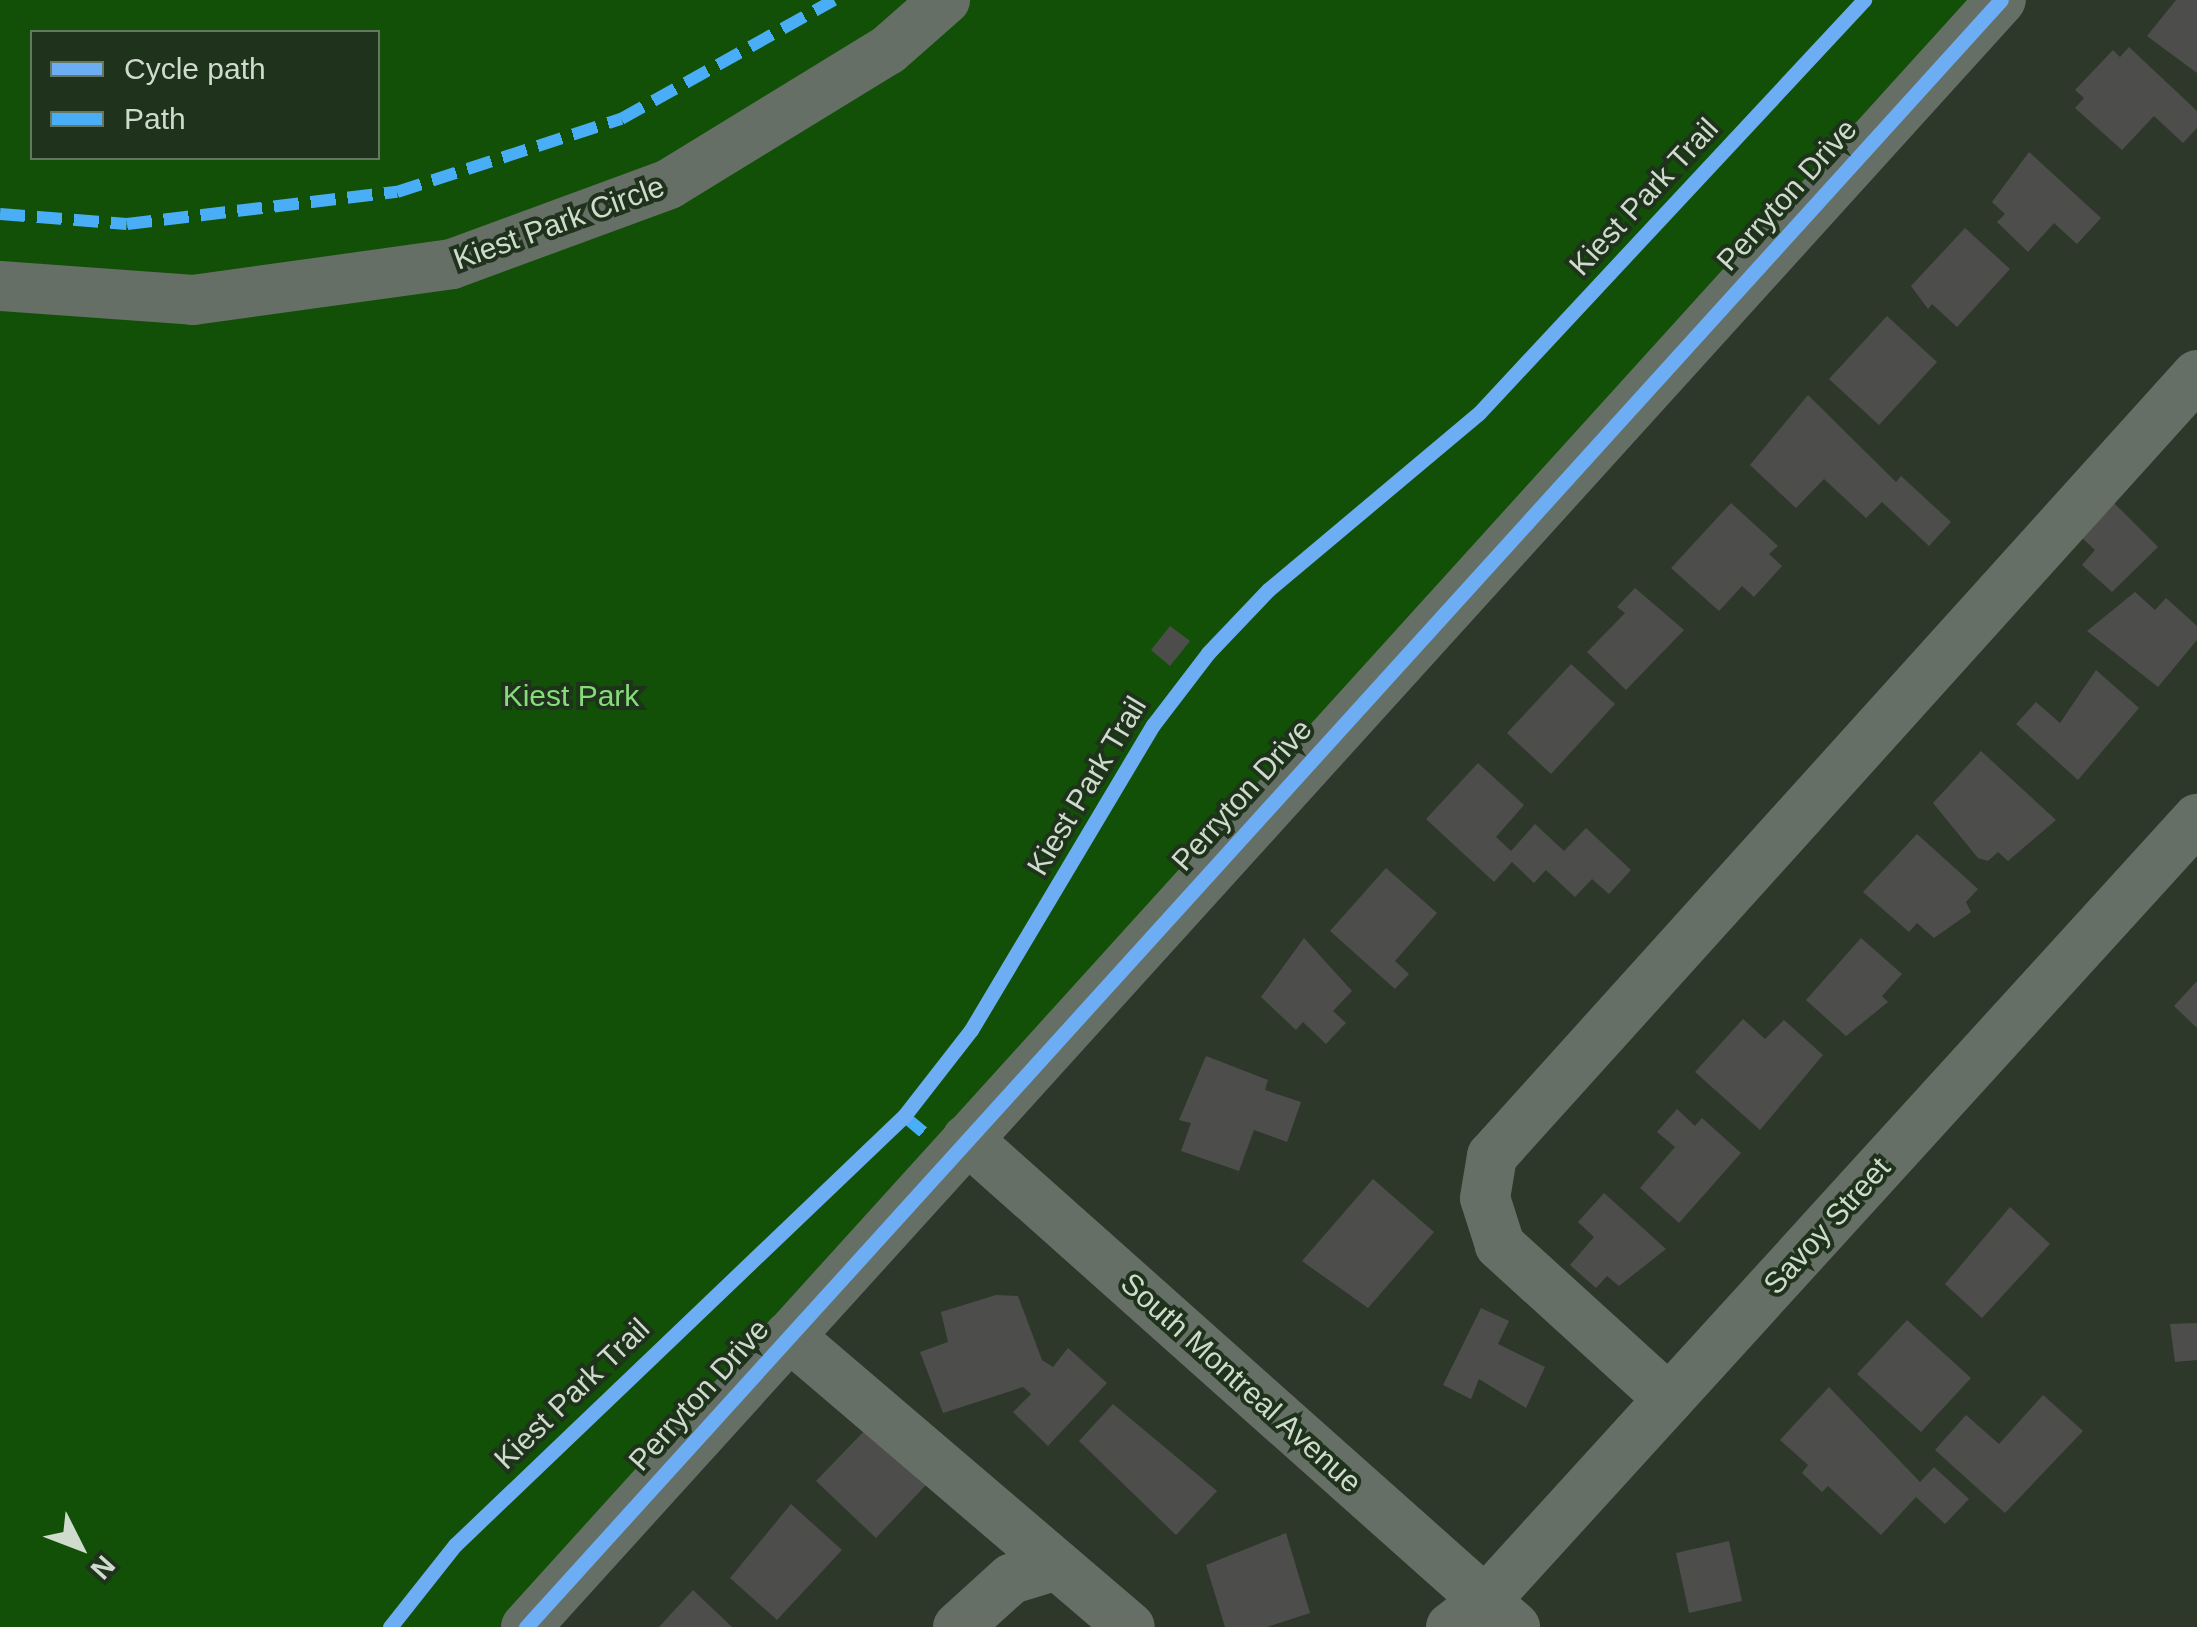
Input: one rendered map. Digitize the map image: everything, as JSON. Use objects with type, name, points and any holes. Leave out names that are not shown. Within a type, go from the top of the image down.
[{"type":"street","name":"Kiest Park Circle","points":[[0,286],[194,300],[452,264],[669,184],[888,50],[945,0]]},
{"type":"street","name":"Perryton Drive","points":[[526,1627],[2001,0]]},
{"type":"street","points":[[1669,1399],[1500,1244],[1486,1198],[1492,1156],[2197,375]]},
{"type":"street","name":"Savoy Street","points":[[1484,1618],[1669,1399],[2197,819]]},
{"type":"street","name":"South Montreal Avenue","points":[[967,1139],[1484,1618]]},
{"type":"street","points":[[788,1336],[1130,1627]]},
{"type":"street","points":[[958,1627],[1012,1579],[1056,1565]]},
{"type":"green space","name":"Kiest Park","points":[[0,0],[1968,0],[498,1627],[0,1627]]},
{"type":"building","points":[[2176,0],[2197,0],[2197,73],[2147,36]]},
{"type":"building","points":[[2129,47],[2197,111],[2197,128],[2183,143],[2154,116],[2122,150],[2075,108],[2084,98],[2075,90],[2113,50],[2120,57]]},
{"type":"building","points":[[2029,152],[2101,218],[2077,244],[2054,223],[2028,252],[1997,222],[2005,214],[1992,202]]},
{"type":"building","points":[[1965,228],[2010,269],[1957,327],[1932,304],[1928,309],[1911,286]]},
{"type":"building","points":[[1887,316],[1937,362],[1879,425],[1829,379]]},
{"type":"building","points":[[1808,395],[1896,482],[1901,476],[1951,522],[1929,546],[1882,502],[1866,518],[1824,479],[1796,508],[1750,465]]},
{"type":"building","points":[[2110,499],[2158,547],[2112,592],[2082,565],[2095,550],[2078,534]]},
{"type":"building","points":[[1731,503],[1778,546],[1769,554],[1782,566],[1754,597],[1742,586],[1719,611],[1671,568]]},
{"type":"building","points":[[1635,588],[1684,630],[1626,690],[1587,652],[1625,613],[1617,607]]},
{"type":"building","points":[[2135,592],[2155,610],[2166,598],[2197,626],[2197,640],[2158,687],[2087,631]]},
{"type":"building","points":[[1170,626],[1190,641],[1170,666],[1151,650]]},
{"type":"building","points":[[1571,664],[1615,704],[1551,774],[1507,733]]},
{"type":"building","points":[[2096,670],[2139,708],[2078,780],[2016,724],[2036,702],[2060,723]]},
{"type":"building","points":[[1981,751],[2056,820],[2008,861],[1998,852],[1988,861],[1978,858],[1933,803]]},
{"type":"building","points":[[1478,763],[1524,805],[1496,837],[1511,851],[1535,824],[1564,851],[1586,828],[1631,870],[1609,894],[1592,879],[1575,897],[1546,870],[1534,883],[1512,862],[1494,882],[1426,819]]},
{"type":"building","points":[[1917,834],[1978,889],[1966,902],[1971,912],[1934,938],[1917,923],[1909,932],[1863,892]]},
{"type":"building","points":[[1386,868],[1437,913],[1395,961],[1409,974],[1395,989],[1330,931]]},
{"type":"building","points":[[1304,938],[1352,991],[1333,1011],[1346,1023],[1326,1044],[1303,1022],[1296,1030],[1261,997]]},
{"type":"building","points":[[1861,938],[1902,974],[1882,996],[1888,1002],[1846,1036],[1806,1000]]},
{"type":"building","points":[[2197,981],[2197,1028],[2174,1006]]},
{"type":"building","points":[[1743,1019],[1765,1039],[1784,1020],[1823,1055],[1760,1130],[1695,1072]]},
{"type":"building","points":[[1206,1056],[1268,1080],[1265,1090],[1301,1102],[1287,1142],[1254,1130],[1239,1171],[1181,1151],[1191,1123],[1179,1120]]},
{"type":"building","points":[[1677,1109],[1695,1126],[1702,1118],[1741,1153],[1679,1223],[1640,1188],[1675,1147],[1657,1132]]},
{"type":"building","points":[[1373,1179],[1434,1232],[1368,1308],[1302,1261]]},
{"type":"building","points":[[1604,1193],[1666,1249],[1619,1286],[1607,1276],[1596,1288],[1570,1265],[1594,1237],[1578,1222]]},
{"type":"building","points":[[2010,1207],[2050,1244],[1982,1318],[1945,1284]]},
{"type":"building","points":[[996,1295],[1018,1296],[1042,1360],[1053,1367],[1068,1348],[1107,1383],[1048,1446],[1013,1412],[1031,1394],[1023,1387],[943,1413],[920,1352],[948,1342],[941,1312]]},
{"type":"building","points":[[1481,1308],[1509,1321],[1498,1344],[1545,1367],[1526,1408],[1479,1379],[1471,1399],[1443,1385]]},
{"type":"building","points":[[1907,1320],[1971,1378],[1921,1432],[1857,1374]]},
{"type":"building","points":[[2197,1323],[2197,1360],[2175,1362],[2170,1324]]},
{"type":"building","points":[[1829,1387],[1920,1482],[1934,1467],[1969,1499],[1945,1524],[1916,1497],[1881,1535],[1828,1486],[1822,1492],[1802,1473],[1808,1465],[1780,1440]]},
{"type":"building","points":[[2043,1395],[2083,1431],[2005,1513],[1935,1450],[1966,1415],[1999,1444]]},
{"type":"building","points":[[1113,1404],[1217,1491],[1176,1535],[1079,1441]]},
{"type":"building","points":[[869,1426],[926,1485],[876,1538],[816,1481]]},
{"type":"building","points":[[791,1504],[842,1550],[777,1620],[730,1578]]},
{"type":"building","points":[[1286,1533],[1310,1613],[1267,1627],[1225,1627],[1206,1565]]},
{"type":"building","points":[[1729,1541],[1742,1601],[1689,1613],[1676,1553]]},
{"type":"building","points":[[693,1590],[732,1627],[659,1627]]},
{"type":"marked path","points":[[0,214],[127,224],[397,192],[621,119],[834,0]]},
{"type":"marked path","points":[[904,1116],[930,1138]]},
{"type":"cycle path","name":"Kiest Park Trail","points":[[390,1627],[455,1545],[904,1116],[971,1030],[1153,725],[1208,653],[1268,590],[1479,413],[1864,0]]},
{"type":"cycle path","points":[[526,1627],[2001,0]]}]
